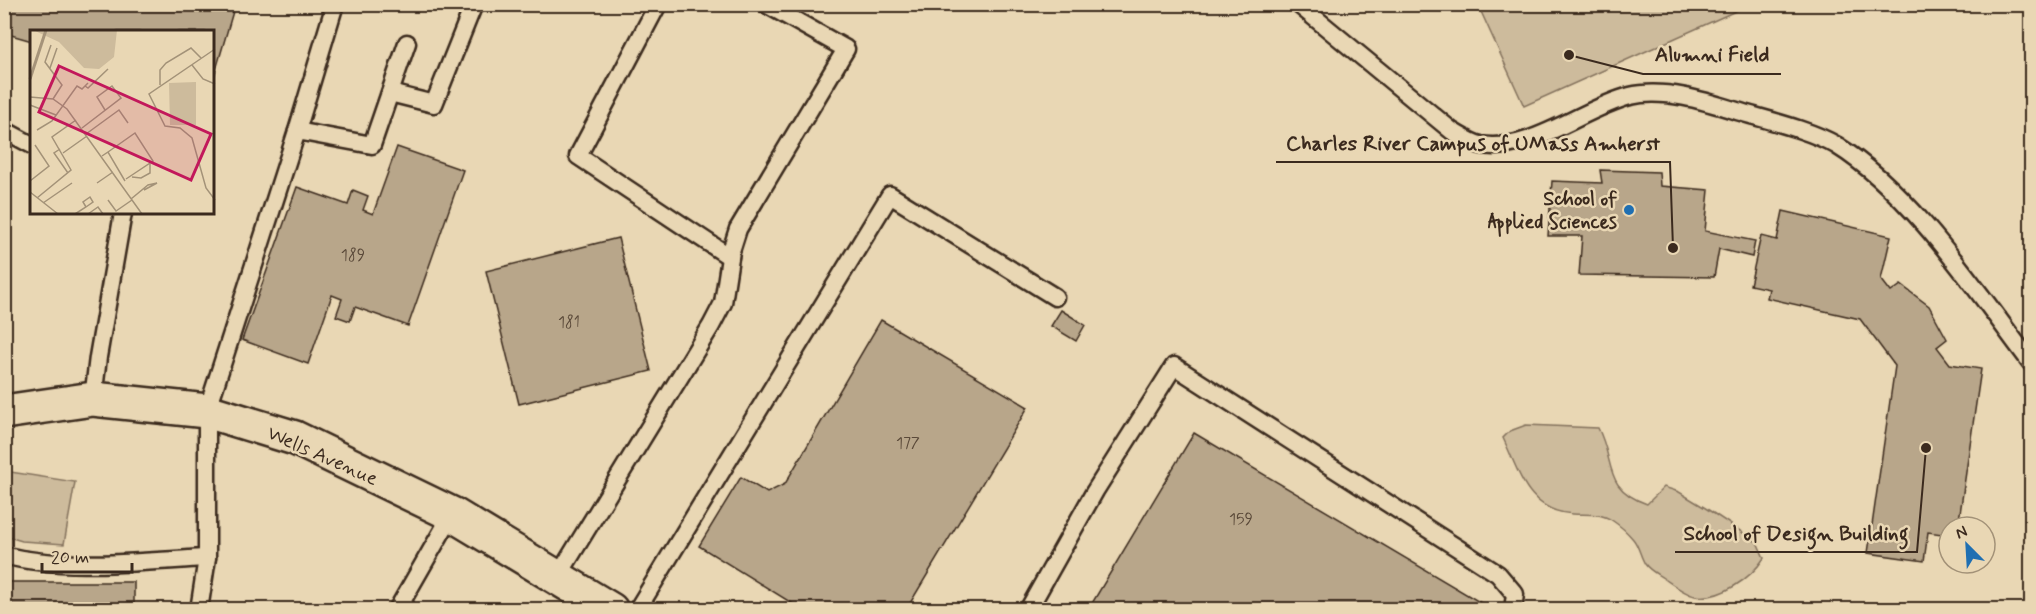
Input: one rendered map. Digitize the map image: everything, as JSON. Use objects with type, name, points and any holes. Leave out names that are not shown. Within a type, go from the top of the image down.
[{"type":"street","name":"Wells Avenue","points":[[4,412],[93,399],[207,411],[294,438],[452,514],[611,609]]},
{"type":"lane","points":[[200,609],[207,558],[207,411],[335,4]]},
{"type":"lane","points":[[390,93],[434,104],[474,4]]},
{"type":"lane","points":[[658,4],[578,156],[730,257]]},
{"type":"lane","points":[[557,578],[711,326],[723,303],[730,257],[738,229],[846,49],[766,4]]},
{"type":"lane","points":[[1298,4],[1452,131],[1479,145],[1497,146],[1524,141],[1630,96],[1652,95],[1678,96],[1712,103],[1818,137],[1835,145],[1881,180],[1919,219],[2031,364]]},
{"type":"lane","points":[[297,130],[372,144],[407,43]]},
{"type":"lane","points":[[4,129],[30,145]]},
{"type":"lane","points":[[637,609],[890,195],[1055,297]]},
{"type":"lane","points":[[93,399],[123,214]]},
{"type":"lane","points":[[1028,609],[1095,491],[1174,366],[1498,574],[1515,594],[1513,609]]},
{"type":"lane","points":[[397,609],[452,514]]},
{"type":"lane","points":[[4,555],[24,560],[78,563],[207,558]]},
{"type":"shaded area","points":[[1478,5],[1749,5],[1524,106]]},
{"type":"shaded area","points":[[1526,425],[1598,428],[1616,482],[1633,498],[1647,504],[1664,487],[1679,492],[1757,542],[1764,558],[1743,580],[1725,591],[1715,595],[1695,596],[1683,591],[1645,564],[1633,539],[1613,521],[1598,515],[1557,511],[1545,506],[1535,498],[1520,477],[1503,438],[1510,431]]},
{"type":"shaded area","points":[[4,471],[75,482],[64,544],[22,541],[5,536]]},
{"type":"building","points":[[4,4],[223,4],[234,8],[214,77],[214,30],[30,30],[30,40],[4,33]]},
{"type":"building","points":[[397,147],[463,170],[408,326],[355,307],[350,321],[336,316],[342,299],[332,295],[308,364],[242,340],[297,187],[348,205],[353,190],[368,196],[363,210],[373,214]]},
{"type":"building","name":"School of Applied Sciences","points":[[1600,170],[1659,172],[1660,186],[1709,190],[1705,231],[1755,241],[1752,257],[1719,249],[1714,277],[1579,275],[1582,236],[1548,236],[1552,181],[1602,183]]},
{"type":"building","points":[[1783,211],[1891,236],[1881,279],[1891,292],[1901,285],[1929,306],[1947,339],[1937,347],[1950,364],[1981,369],[1960,515],[1937,515],[1937,533],[1928,532],[1924,561],[1868,553],[1895,366],[1860,319],[1767,298],[1769,289],[1750,285],[1761,236],[1777,240]]},
{"type":"building","points":[[618,238],[651,371],[519,404],[486,271]]},
{"type":"building","points":[[1061,310],[1085,325],[1076,341],[1051,326]]},
{"type":"building","points":[[881,320],[1028,407],[906,610],[803,610],[699,546],[741,477],[767,493],[785,484]]},
{"type":"building","points":[[1194,433],[1483,604],[1480,610],[1088,610]]},
{"type":"building","points":[[4,582],[134,582],[134,610],[4,610]]},
{"type":"place","name":"Alumni Field","points":[[1569,55]]},
{"type":"place","name":"School of Applied Sciences","points":[[1629,210]]},
{"type":"place","name":"Charles River Campus of UMass Amherst","points":[[1673,248]]},
{"type":"place","name":"School of Design Building","points":[[1926,448]]}]
